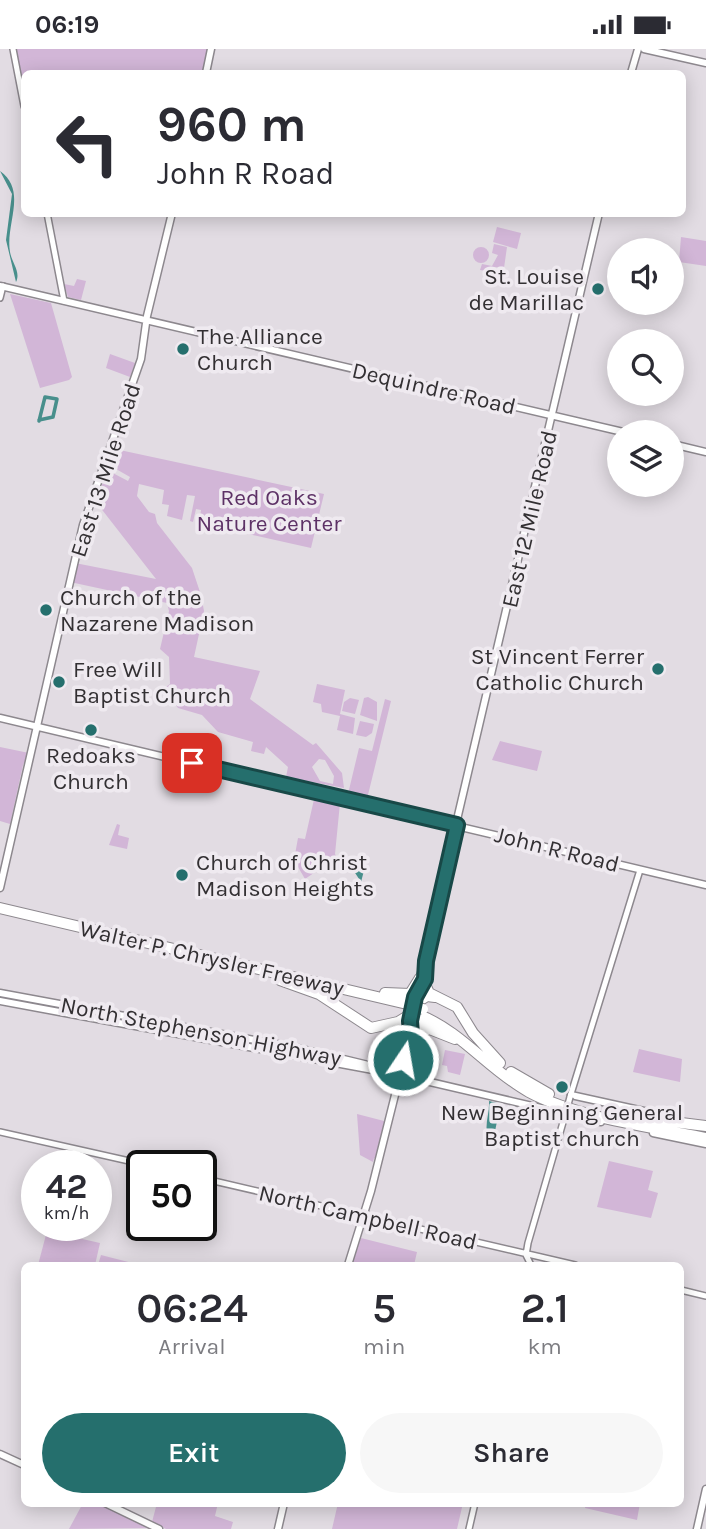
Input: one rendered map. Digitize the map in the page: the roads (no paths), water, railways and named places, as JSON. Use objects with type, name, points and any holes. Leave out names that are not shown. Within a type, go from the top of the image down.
[{"type":"highway","name":"Walter P. Chrysler Freeway","points":[[1,911],[280,980],[353,992]]},
{"type":"highway","name":"Walter P. Chrysler Freeway","points":[[1,911],[413,1007]]},
{"type":"highway","points":[[280,980],[323,996],[370,1027],[401,1027],[407,1039],[417,1031],[430,1030]]},
{"type":"highway","points":[[498,1065],[457,1007],[436,997],[421,983],[413,992],[413,1007],[420,1024],[461,1042],[498,1065],[521,1079],[555,1096],[649,1119],[706,1127]]},
{"type":"highway","points":[[389,1025],[427,996],[436,997]]},
{"type":"highway","points":[[413,1007],[459,1029],[525,1090],[554,1103],[706,1141]]},
{"type":"main road","points":[[207,70],[212,49]]},
{"type":"main road","points":[[632,70],[638,49]]},
{"type":"main road","points":[[644,49],[706,63]]},
{"type":"main road","name":"East 13 Mile Road","points":[[0,888],[83,525],[141,361],[146,320],[171,217]]},
{"type":"main road","name":"East 12 Mile Road","points":[[421,983],[598,217]]},
{"type":"main road","name":"Dequindre Road","points":[[1,286],[607,428]]},
{"type":"main road","points":[[684,447],[706,452]]},
{"type":"main road","name":"John R Road","points":[[0,718],[706,885]]},
{"type":"main road","name":"North Stephenson Highway","points":[[0,997],[13,1002],[11,996],[260,1040],[318,1052],[339,1061],[360,1062],[400,1075]]},
{"type":"main road","name":"North Stephenson Highway","points":[[0,997],[39,1009],[86,1018],[339,1061],[566,1113],[706,1141]]},
{"type":"main road","points":[[39,1009],[38,1003],[48,1003]]},
{"type":"main road","points":[[56,1012],[65,1012],[67,1007]]},
{"type":"main road","points":[[349,1262],[365,1216],[400,1075],[413,1007]]},
{"type":"main road","points":[[86,1018],[86,1012],[108,1014]]},
{"type":"main road","points":[[129,1026],[153,1028],[155,1023]]},
{"type":"main road","points":[[169,1032],[173,1027],[194,1029]]},
{"type":"main road","points":[[179,1034],[202,1036],[205,1031]]},
{"type":"main road","points":[[236,1043],[237,1037],[260,1040]]},
{"type":"main road","points":[[280,1052],[283,1046],[304,1049]]},
{"type":"main road","points":[[293,1054],[315,1057],[318,1052]]},
{"type":"main road","points":[[571,1096],[706,1127]]},
{"type":"main road","points":[[0,1454],[21,1464]]},
{"type":"main road","points":[[697,1529],[706,1489]]},
{"type":"main road","points":[[114,1507],[159,1529]]},
{"type":"main road","points":[[278,1529],[283,1507]]},
{"type":"street","points":[[13,49],[21,90]]},
{"type":"street","points":[[48,217],[64,301]]},
{"type":"street","points":[[0,298],[1,286]]},
{"type":"street","points":[[530,1262],[526,1253],[640,870]]},
{"type":"street","points":[[0,1132],[126,1160]]},
{"type":"street","name":"North Campbell Road","points":[[217,1182],[563,1262]]},
{"type":"street","points":[[533,1262],[536,1255]]},
{"type":"street","points":[[684,1291],[706,1296]]},
{"type":"street","points":[[469,1529],[474,1507]]},
{"type":"water","points":[[0,171],[13,188],[14,209],[9,241],[17,271],[16,282],[6,240],[12,194]]},
{"type":"water","points":[[346,859],[366,863],[361,882]]},
{"type":"water","points":[[489,1101],[500,1107],[494,1136],[487,1132]]},
{"type":"waterway","points":[[39,420],[53,417],[57,399],[45,397],[39,421]]},
{"type":"place","name":"St. Louise de Marillac","points":[[598,289]]},
{"type":"place","name":"The Alliance Church","points":[[183,349]]},
{"type":"place","name":"Church of the Nazarene Madison","points":[[46,610]]},
{"type":"place","name":"St Vincent Ferrer Catholic Church","points":[[658,669]]},
{"type":"place","name":"Free Will Baptist Church","points":[[59,682]]},
{"type":"place","name":"Redoaks Church","points":[[91,730]]},
{"type":"place","name":"Church of Christ Madison Heights","points":[[182,875]]},
{"type":"place","name":"New Beginning General Baptist church","points":[[562,1087]]},
{"type":"park label","name":"Red Oaks Nature Center","points":[[269,510]]}]
